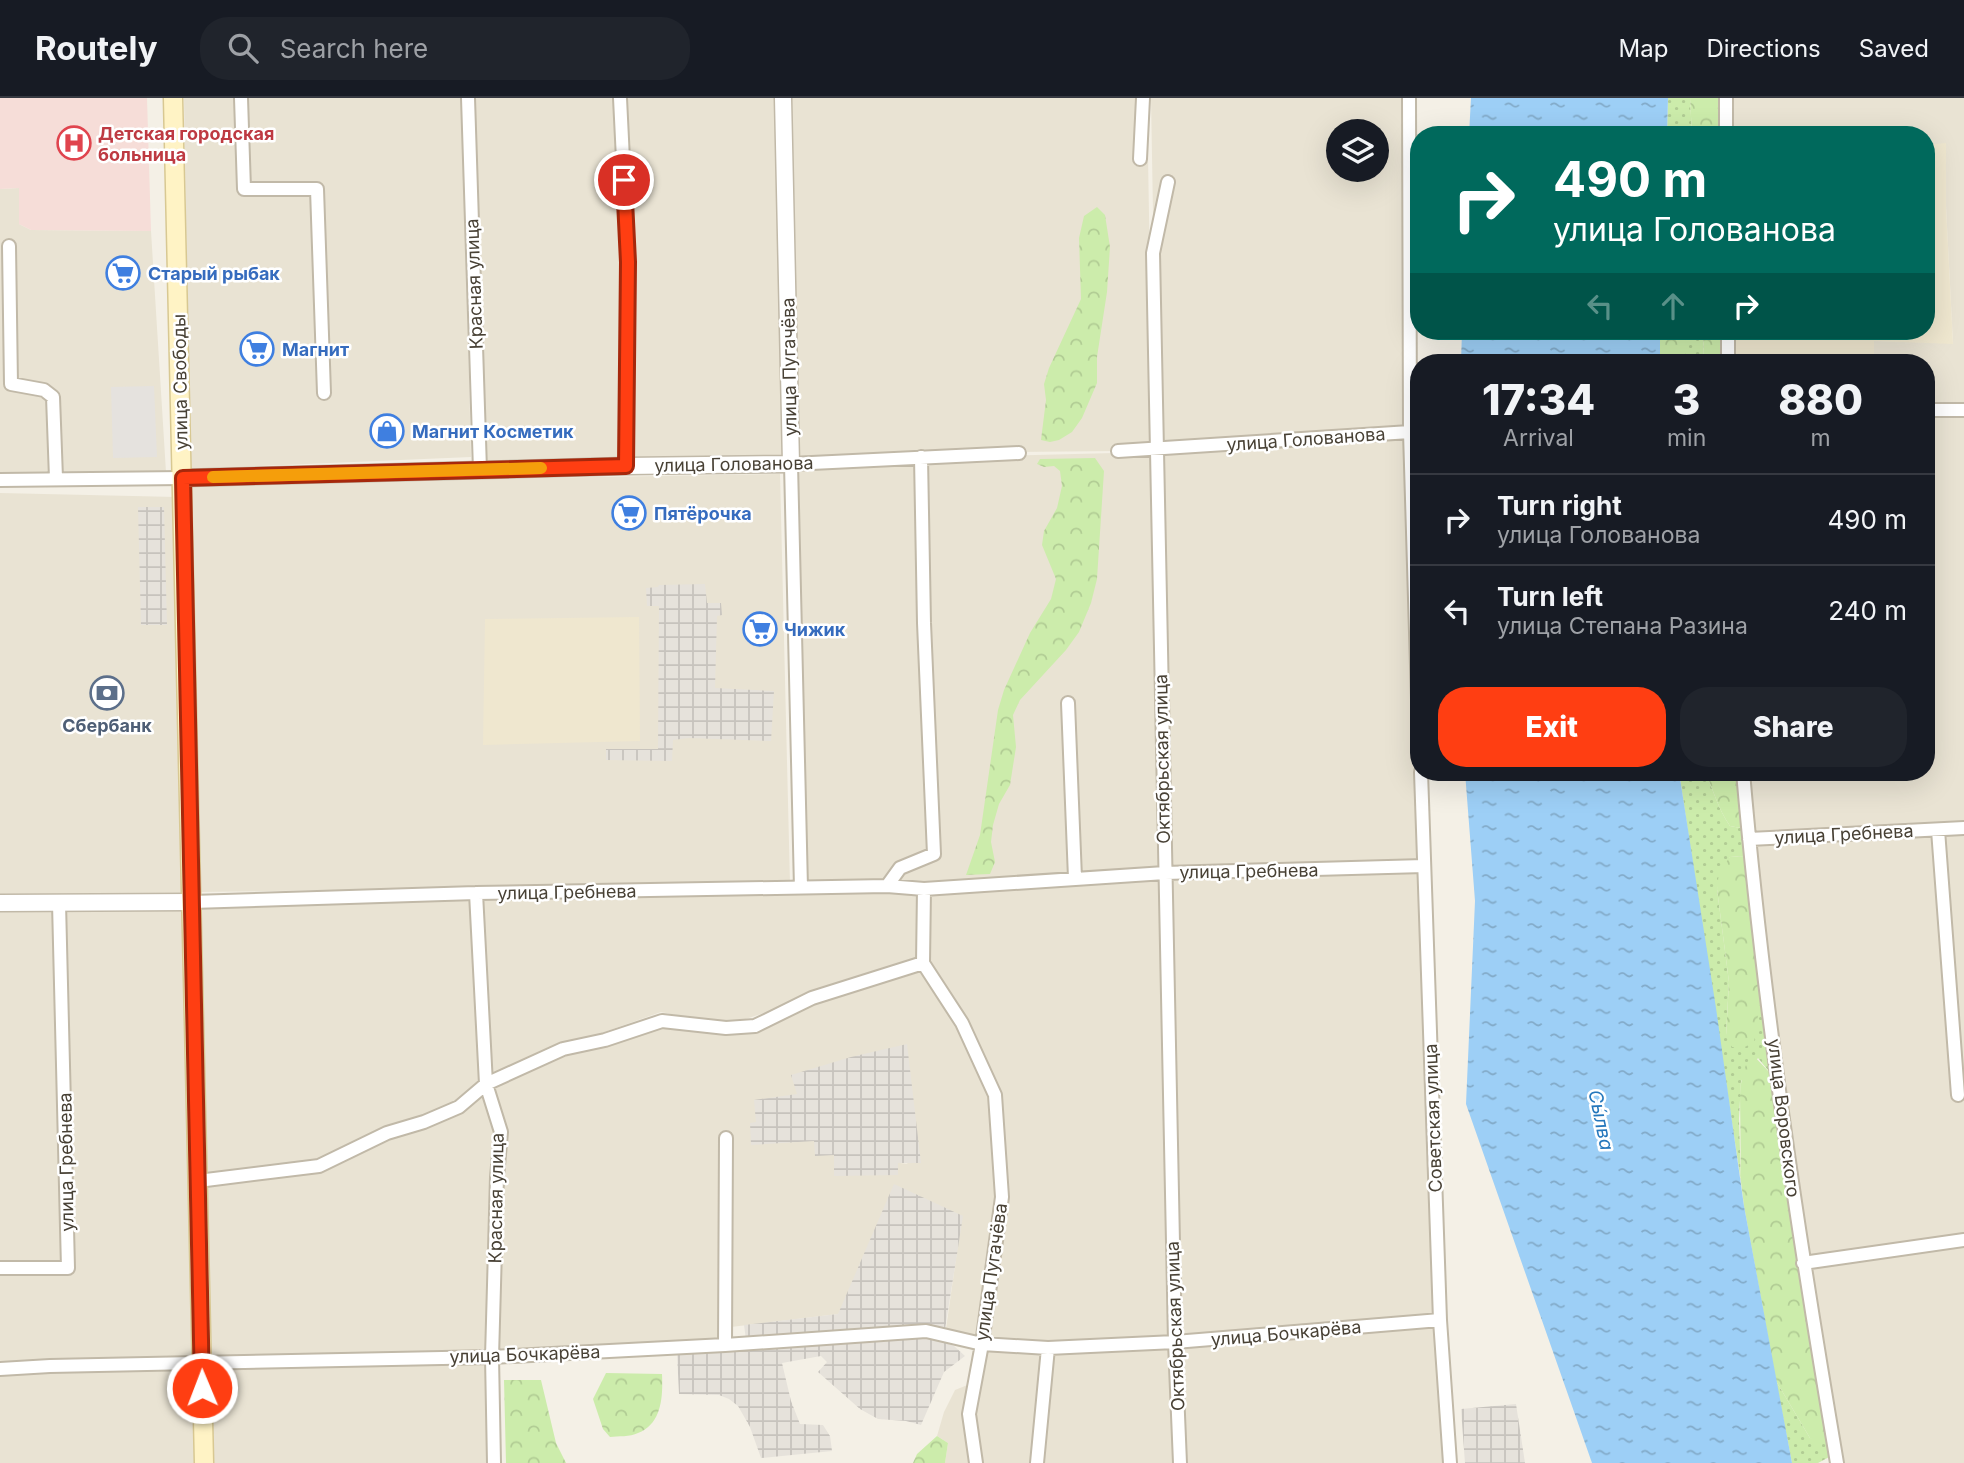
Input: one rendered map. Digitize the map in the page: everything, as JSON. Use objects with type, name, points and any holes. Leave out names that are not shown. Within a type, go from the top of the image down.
[{"type":"main road","name":"улица Свободы","points":[[173,98],[204,1463]]},
{"type":"street","points":[[241,98],[244,189],[317,189],[324,393]]},
{"type":"street","name":"Красная улица","points":[[468,98],[480,470]]},
{"type":"street","points":[[620,98],[628,262],[626,466]]},
{"type":"street","name":"улица Пугачёва","points":[[783,98],[801,888]]},
{"type":"street","points":[[1140,159],[1143,98]]},
{"type":"street","points":[[1409,98],[1410,432]]},
{"type":"street","points":[[1726,98],[1726,126]]},
{"type":"street","name":"Октябрьская улица","points":[[1167,182],[1153,253],[1155,449],[1180,1463]]},
{"type":"street","points":[[9,246],[11,384],[44,390],[53,397],[56,478]]},
{"type":"street","points":[[1935,411],[1964,410]]},
{"type":"street","name":"улица Голованова","points":[[1118,451],[1410,432]]},
{"type":"street","name":"улица Голованова","points":[[0,480],[791,464],[1019,453]]},
{"type":"street","points":[[887,886],[900,868],[934,854],[924,623],[921,457]]},
{"type":"street","points":[[1068,703],[1075,878]]},
{"type":"street","name":"Советская улица","points":[[1420,781],[1440,1320],[1450,1463]]},
{"type":"street","name":"улица Воровского","points":[[1744,781],[1803,1263],[1837,1463]]},
{"type":"street","name":"улица Гребнева","points":[[1749,839],[1964,828]]},
{"type":"street","name":"улица Гребнева","points":[[1938,830],[1958,1095]]},
{"type":"street","name":"улица Гребнева","points":[[0,903],[192,902],[476,893],[887,886],[924,888],[1165,873],[1424,866]]},
{"type":"street","points":[[198,1181],[319,1166],[387,1133],[424,1122],[459,1107],[486,1084],[563,1049],[605,1040],[662,1021],[726,1028],[755,1026],[812,998],[923,963],[924,888]]},
{"type":"street","name":"Красная улица","points":[[476,893],[486,1084],[501,1132],[497,1177],[492,1357],[495,1463]]},
{"type":"street","name":"улица Гребнева","points":[[0,1268],[68,1268],[59,903]]},
{"type":"street","name":"улица Пугачёва","points":[[923,963],[962,1024],[995,1095],[1002,1198],[982,1344],[969,1414],[976,1463]]},
{"type":"street","points":[[725,1345],[726,1138]]},
{"type":"street","points":[[1803,1263],[1964,1240]]},
{"type":"street","name":"улица Бочкарёва","points":[[0,1369],[492,1357],[926,1331],[982,1344],[1048,1348],[1175,1342],[1440,1320]]},
{"type":"street","points":[[1037,1463],[1048,1348]]},
{"type":"shaded area","name":"Детская городская больница","points":[[0,98],[147,98],[151,231],[31,230],[19,224],[19,188],[0,189]]},
{"type":"shaded area","points":[[184,98],[462,98],[471,457],[190,469]]},
{"type":"shaded area","points":[[470,98],[619,98],[626,263],[625,464],[481,469]]},
{"type":"shaded area","points":[[622,98],[781,98],[788,462],[627,464]]},
{"type":"shaded area","points":[[786,98],[1147,98],[1153,447],[1118,451],[933,453],[793,463]]},
{"type":"shaded area","points":[[1151,98],[1407,98],[1407,430],[1157,446]]},
{"type":"shaded area","points":[[1731,98],[1964,98],[1964,407],[1935,407],[1935,354],[1874,354],[1874,341],[1953,343],[1946,206],[1946,144],[1935,145],[1935,126],[1731,126]]},
{"type":"shaded area","points":[[1946,143],[1946,206],[1953,344],[1874,341],[1874,354],[1731,354],[1731,340],[1935,340],[1935,144]]},
{"type":"shaded area","points":[[19,188],[19,224],[31,230],[151,231],[166,472],[0,475],[0,189]]},
{"type":"shaded area","points":[[154,386],[157,457],[113,458],[111,387]]},
{"type":"shaded area","points":[[1964,414],[1964,822],[1751,836],[1748,781],[1935,781],[1935,415]]},
{"type":"shaded area","points":[[1407,435],[1410,527],[1410,781],[1418,781],[1421,863],[1168,869],[1158,454]]},
{"type":"shaded area","points":[[1153,452],[1163,870],[891,885],[901,869],[935,856],[923,458]]},
{"type":"shaded area","points":[[919,460],[931,852],[886,883],[803,884],[793,467]]},
{"type":"shaded area","points":[[780,474],[790,884],[198,892],[188,484]]},
{"type":"shaded area","points":[[0,493],[177,497],[183,897],[0,894]]},
{"type":"shaded area","points":[[138,507],[164,507],[167,625],[141,625]]},
{"type":"shaded area","points":[[705,584],[707,603],[721,603],[722,615],[717,616],[715,688],[774,691],[771,741],[689,738],[673,740],[672,761],[606,760],[606,749],[658,749],[659,606],[647,606],[646,588],[659,585]]},
{"type":"shaded area","points":[[639,617],[640,741],[483,745],[485,619]]},
{"type":"shaded area","points":[[1964,831],[1964,1236],[1805,1259],[1751,841]]},
{"type":"shaded area","points":[[1421,869],[1438,1318],[1177,1340],[1167,874]]},
{"type":"shaded area","points":[[1163,875],[1172,1340],[983,1343],[1003,1198],[997,1095],[925,962],[927,890]]},
{"type":"shaded area","points":[[923,890],[922,962],[727,1025],[661,1012],[565,1046],[489,1079],[479,895]]},
{"type":"shaded area","points":[[474,896],[485,1081],[458,1105],[318,1164],[202,1178],[196,904]]},
{"type":"shaded area","points":[[184,904],[200,1360],[0,1366],[0,1270],[70,1270],[61,905]]},
{"type":"shaded area","points":[[0,905],[57,905],[67,1266],[0,1267]]},
{"type":"shaded area","points":[[922,965],[961,1025],[993,1096],[1000,1197],[980,1340],[946,1329],[962,1216],[838,1314],[731,1327],[728,1134],[720,1135],[723,1343],[495,1354],[502,1132],[488,1085],[564,1051],[661,1017],[727,1030]],"holes":[[[797,1094],[908,1164],[834,1155],[814,1141],[756,1122]]]},
{"type":"shaded area","points":[[907,1044],[921,1163],[898,1163],[898,1175],[834,1176],[834,1155],[815,1156],[814,1141],[751,1145],[750,1123],[756,1122],[754,1100],[797,1094],[791,1075]]},
{"type":"shaded area","points":[[486,1087],[498,1132],[489,1354],[206,1359],[201,1183],[318,1168],[388,1134],[458,1110]]},
{"type":"shaded area","points":[[894,1184],[963,1216],[943,1342],[954,1346],[965,1356],[944,1372],[921,1425],[878,1419],[860,1409],[818,1372],[827,1362],[821,1356],[782,1363],[791,1401],[800,1424],[823,1425],[830,1436],[832,1451],[761,1458],[750,1427],[738,1406],[719,1395],[679,1394],[677,1353],[747,1347],[744,1325],[838,1314]]},
{"type":"shaded area","points":[[1964,1244],[1964,1463],[1839,1463],[1806,1266]]},
{"type":"shaded area","points":[[1437,1322],[1447,1463],[1183,1463],[1178,1345]]},
{"type":"shaded area","points":[[1172,1345],[1178,1463],[1039,1463],[1049,1351]]},
{"type":"shaded area","points":[[983,1346],[1046,1350],[1036,1463],[978,1463],[971,1414]]},
{"type":"shaded area","points":[[489,1360],[492,1463],[208,1463],[206,1365]]},
{"type":"shaded area","points":[[200,1365],[201,1463],[0,1463],[0,1373]]},
{"type":"shaded area","points":[[970,1384],[971,1463],[945,1463],[948,1443],[937,1436],[944,1412],[955,1390]]},
{"type":"shaded area","points":[[1516,1404],[1525,1463],[1465,1463],[1461,1409]]},
{"type":"green space","points":[[1668,98],[1690,98],[1692,126],[1667,126]]},
{"type":"green space","points":[[1690,98],[1721,98],[1721,126],[1692,126]]},
{"type":"green space","points":[[1097,207],[1105,215],[1110,247],[1107,292],[1097,357],[1097,383],[1082,418],[1072,432],[1050,442],[1041,440],[1046,400],[1044,384],[1081,299],[1079,238],[1084,216]]},
{"type":"green space","points":[[1660,340],[1685,340],[1685,354],[1660,354]]},
{"type":"green space","points":[[1685,340],[1703,340],[1704,354],[1685,354]]},
{"type":"green space","points":[[1703,340],[1724,340],[1725,354],[1704,354]]},
{"type":"green space","points":[[1095,458],[1104,471],[1097,579],[1091,603],[1079,632],[1020,700],[1013,715],[1016,747],[1010,785],[999,804],[993,825],[991,842],[995,862],[990,874],[966,875],[980,835],[998,710],[1004,690],[1030,633],[1051,599],[1056,579],[1042,545],[1044,531],[1057,508],[1062,486],[1060,471],[1054,466],[1044,467],[1037,464],[1040,459]]},
{"type":"green space","points":[[1680,781],[1709,781],[1730,826],[1746,829],[1745,856],[1730,857],[1717,889],[1729,982],[1726,1035],[1762,1002],[1772,1075],[1758,1058],[1741,1081],[1741,1182]]},
{"type":"green space","points":[[1709,781],[1742,781],[1746,829],[1730,826]]},
{"type":"green space","points":[[1745,856],[1762,991],[1754,1042],[1743,1048],[1732,1047],[1726,1036],[1729,982],[1717,889],[1719,872],[1730,857]]},
{"type":"green space","points":[[1753,1055],[1772,1075],[1828,1440],[1819,1443],[1810,1438],[1776,1381],[1744,1206],[1741,1182],[1740,1095],[1745,1068]]},
{"type":"green space","points":[[606,1373],[662,1374],[659,1408],[646,1429],[631,1435],[610,1437],[603,1429],[593,1399]]},
{"type":"green space","points":[[504,1380],[541,1380],[556,1443],[566,1463],[506,1463]]},
{"type":"green space","points":[[1776,1381],[1810,1438],[1828,1440],[1831,1456],[1818,1463],[1792,1463]]},
{"type":"green space","points":[[937,1436],[948,1443],[945,1463],[913,1463],[917,1454]]},
{"type":"water","points":[[1471,98],[1668,98],[1667,126],[1469,126]]},
{"type":"water","points":[[1462,340],[1660,340],[1660,354],[1461,354]]},
{"type":"water","name":"Сы́лва","points":[[1466,781],[1680,781],[1744,1206],[1792,1463],[1592,1463],[1466,1104],[1475,901]]},
{"type":"slow traffic","points":[[213,477],[541,468]]},
{"type":"place","name":"Детская городская больница","points":[[74,143]]},
{"type":"place","name":"Старый рыбак","points":[[123,273]]},
{"type":"place","name":"Магнит","points":[[257,349]]},
{"type":"place","name":"Магнит Косметик","points":[[387,431]]},
{"type":"place","name":"Пятёрочка","points":[[629,513]]},
{"type":"place","name":"Чижик","points":[[760,629]]},
{"type":"place","name":"Сбербанк","points":[[107,693]]},
{"type":"route","points":[[202,1388],[183,478],[626,466],[628,262],[624,180]]}]
